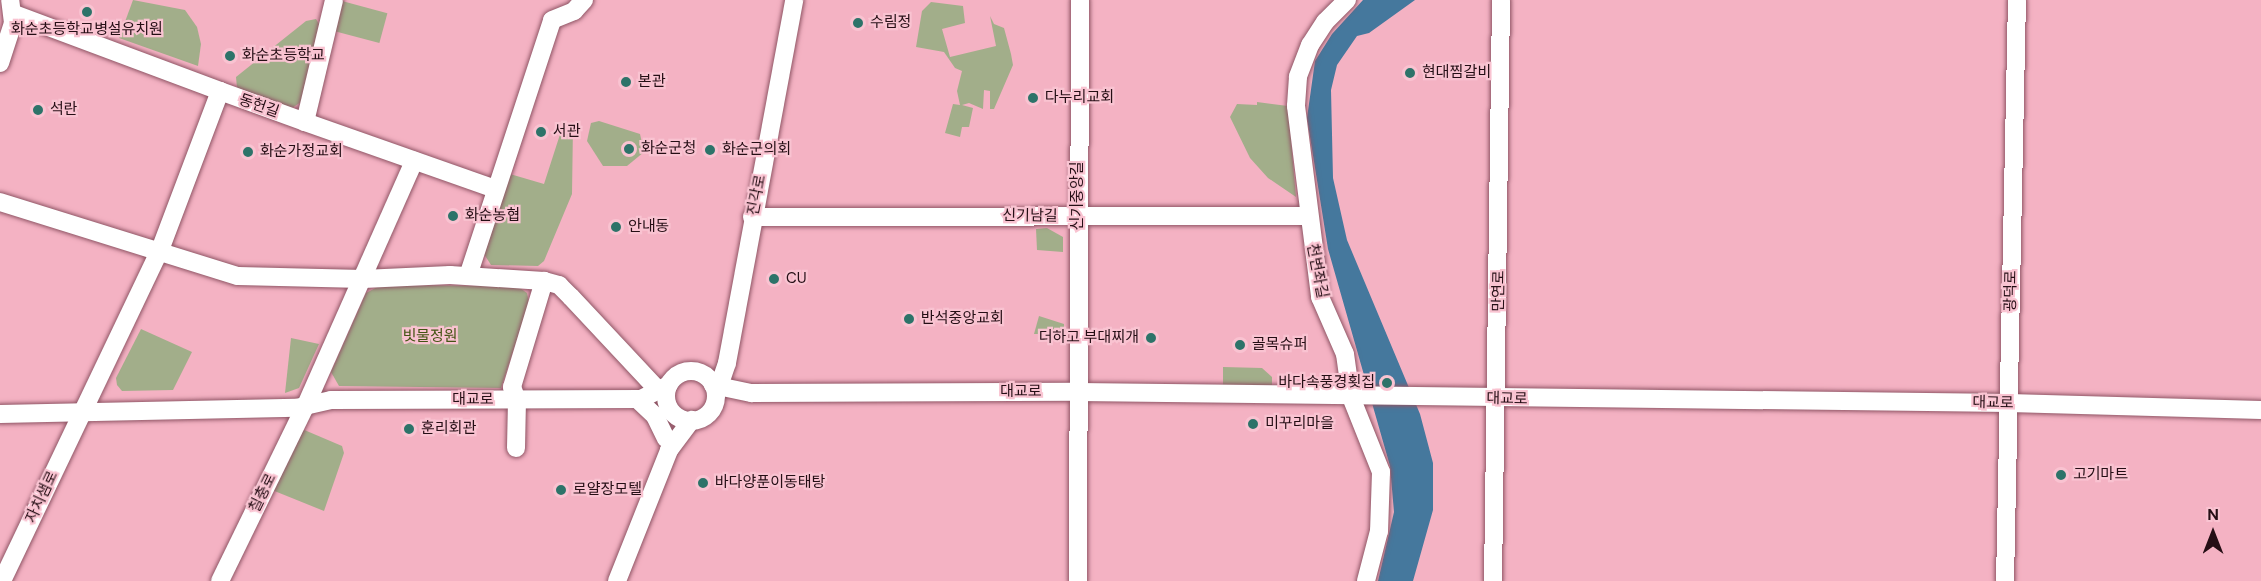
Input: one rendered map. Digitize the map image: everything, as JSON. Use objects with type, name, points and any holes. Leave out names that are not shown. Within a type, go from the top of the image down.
[{"type":"street","points":[[306,122],[334,0]]},
{"type":"street","points":[[468,276],[552,20],[574,11],[584,0]]},
{"type":"street","name":"진각로","points":[[725,354],[794,0]]},
{"type":"street","name":"신기중앙길","points":[[1078,581],[1080,0]]},
{"type":"street","name":"천변좌길","points":[[1347,0],[1325,22],[1310,45],[1298,77],[1297,136],[1320,297],[1350,369],[1382,472],[1379,531],[1366,581]]},
{"type":"street","name":"만연로","points":[[1493,581],[1498,399],[1501,0]]},
{"type":"street","name":"광덕로","points":[[2005,581],[2017,0]]},
{"type":"street","points":[[0,63],[12,7],[220,92]]},
{"type":"street","name":"동헌길","points":[[82,413],[160,250],[220,92],[495,189]]},
{"type":"street","points":[[306,405],[414,161]]},
{"type":"street","points":[[0,202],[238,276],[363,279],[468,276],[544,281],[559,285],[664,387],[670,408],[668,445],[617,581]]},
{"type":"street","name":"신기남길","points":[[752,217],[1308,216]]},
{"type":"street","points":[[516,448],[517,400],[512,387],[544,281]]},
{"type":"street","points":[[639,399],[670,408],[679,417],[692,420],[704,417],[725,354]]},
{"type":"street","points":[[725,354],[752,393]]},
{"type":"street","points":[[639,399],[664,387],[683,373],[713,389]]},
{"type":"street","name":"대교로","points":[[713,389],[745,398],[752,393],[1078,392],[1498,399],[2009,403],[2261,410]]},
{"type":"street","points":[[639,399],[655,416],[668,445]]},
{"type":"street","name":"대교로","points":[[0,414],[306,405],[331,400],[639,399]]},
{"type":"street","name":"칠충로","points":[[222,580],[306,405]]},
{"type":"street","name":"자치샘로","points":[[2,581],[82,413]]},
{"type":"street","points":[[668,445],[692,420]]},
{"type":"green space","points":[[133,0],[185,10],[197,27],[201,44],[198,66],[119,38]]},
{"type":"green space","points":[[342,1],[387,13],[379,43],[334,31]]},
{"type":"green space","points":[[931,2],[963,6],[965,23],[942,29],[950,57],[996,46],[990,16],[994,24],[1004,28],[1011,54],[1013,65],[994,109],[990,109],[990,91],[984,90],[983,109],[969,103],[962,105],[973,108],[969,127],[962,127],[960,137],[945,133],[953,104],[960,105],[957,91],[962,71],[955,68],[944,52],[916,47],[922,11]]},
{"type":"green space","points":[[316,19],[319,24],[301,102],[292,108],[237,88],[236,77],[306,21]]},
{"type":"green space","points":[[1257,102],[1288,106],[1296,197],[1268,178],[1250,158],[1230,117],[1237,104],[1257,105]]},
{"type":"green space","points":[[599,121],[640,134],[644,152],[627,166],[603,166],[587,141],[591,123]]},
{"type":"green space","points":[[564,122],[573,126],[572,194],[544,261],[538,266],[491,265],[484,254],[510,174],[544,184]]},
{"type":"green space","points":[[1047,228],[1063,237],[1063,252],[1037,250],[1036,229]]},
{"type":"green space","name":"빗물정원","points":[[381,285],[517,286],[527,293],[529,303],[501,388],[339,386],[331,372],[366,293]]},
{"type":"green space","points":[[1039,316],[1064,324],[1064,334],[1034,334]]},
{"type":"green space","points":[[141,329],[192,352],[173,390],[122,391],[117,385],[116,378]]},
{"type":"green space","points":[[291,338],[319,344],[299,388],[285,393]]},
{"type":"green space","points":[[1223,367],[1262,368],[1272,377],[1272,385],[1223,385]]},
{"type":"green space","points":[[302,429],[342,446],[344,453],[324,511],[272,490]]},
{"type":"water","points":[[1363,0],[1415,0],[1369,33],[1357,36],[1337,65],[1331,90],[1333,178],[1347,240],[1420,414],[1433,463],[1433,510],[1413,581],[1378,581],[1394,512],[1390,466],[1328,249],[1307,118],[1315,61],[1332,34]]},
{"type":"place","name":"화순초등학교병설유치원","points":[[87,12]]},
{"type":"place","name":"수림정","points":[[858,23]]},
{"type":"place","name":"화순초등학교","points":[[230,56]]},
{"type":"place","name":"현대찜갈비","points":[[1410,73]]},
{"type":"place","name":"본관","points":[[626,82]]},
{"type":"place","name":"다누리교회","points":[[1033,98]]},
{"type":"place","name":"석란","points":[[38,110]]},
{"type":"place","name":"서관","points":[[541,132]]},
{"type":"place","name":"화순군청","points":[[629,149]]},
{"type":"place","name":"화순군의회","points":[[710,150]]},
{"type":"place","name":"화순가정교회","points":[[248,152]]},
{"type":"place","name":"화순농협","points":[[453,216]]},
{"type":"place","name":"안내동","points":[[616,227]]},
{"type":"place","name":"CU","points":[[774,279]]},
{"type":"place","name":"반석중앙교회","points":[[909,319]]},
{"type":"place","name":"더하고 부대찌개","points":[[1151,338]]},
{"type":"place","name":"골목슈퍼","points":[[1240,345]]},
{"type":"place","name":"바다속풍경횟집","points":[[1387,383]]},
{"type":"place","name":"미꾸리마을","points":[[1253,424]]},
{"type":"place","name":"훈리회관","points":[[409,429]]},
{"type":"place","name":"고기마트","points":[[2061,475]]},
{"type":"place","name":"바다양푼이동태탕","points":[[703,483]]},
{"type":"place","name":"로얄장모텔","points":[[561,490]]}]
